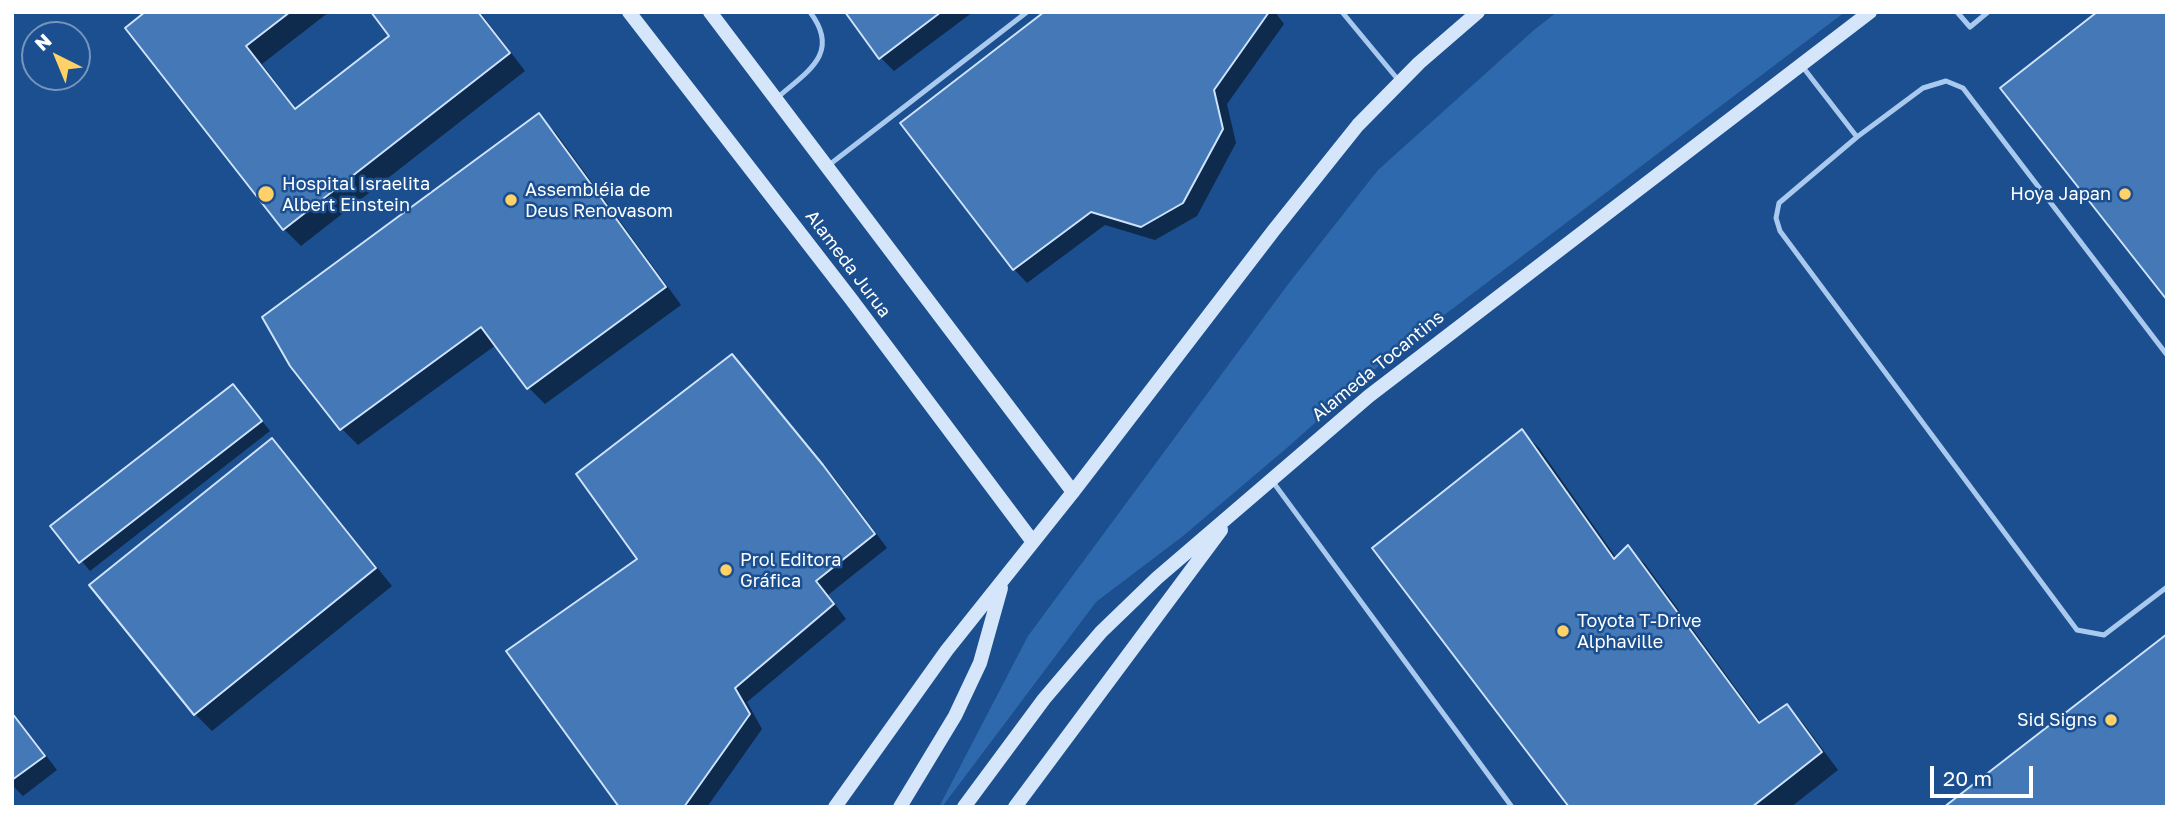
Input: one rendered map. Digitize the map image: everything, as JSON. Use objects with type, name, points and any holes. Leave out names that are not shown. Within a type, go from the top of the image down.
[{"type":"main road","name":"Alameda Jurua","points":[[629,12],[851,299],[1033,542]]},
{"type":"main road","points":[[710,12],[1073,492]]},
{"type":"main road","points":[[835,807],[947,650],[1358,125],[1400,82],[1478,12]]},
{"type":"main road","name":"Alameda Tocantins","points":[[964,807],[1044,699],[1101,632],[1157,578],[1368,396],[1870,12]]},
{"type":"main road","points":[[1015,807],[1238,507]]},
{"type":"main road","points":[[900,807],[955,716],[980,663],[1003,580]]},
{"type":"lane","points":[[775,99],[810,70],[821,55],[823,38],[820,25],[810,12]]},
{"type":"lane","points":[[827,167],[1027,12]]},
{"type":"lane","points":[[1342,12],[1400,82]]},
{"type":"lane","points":[[1957,12],[1970,27],[1988,12]]},
{"type":"lane","points":[[1801,63],[1857,137]]},
{"type":"lane","points":[[2167,355],[1964,88],[1946,80],[1923,88],[1857,137],[1780,203],[1776,218],[1780,231],[2077,630],[2104,635],[2167,587]]},
{"type":"lane","points":[[1271,479],[1512,807]]},
{"type":"shaded area","points":[[1557,12],[1845,12],[1390,356],[1183,536],[1096,602],[942,807],[939,807],[1028,636],[1289,283],[1378,170]]},
{"type":"building","points":[[145,12],[290,12],[246,46],[295,109],[389,36],[371,12],[478,12],[510,53],[283,230],[125,28]]},
{"type":"building","points":[[845,12],[941,12],[879,59]]},
{"type":"building","points":[[1044,12],[1269,12],[1214,90],[1223,129],[1183,203],[1141,227],[1091,212],[1013,270],[900,123]]},
{"type":"building","name":"Hoya Japan","points":[[2097,12],[2167,12],[2167,300],[2000,88]]},
{"type":"building","name":"Assembléia de Deus Renovasom","points":[[539,113],[666,287],[527,389],[481,327],[340,430],[290,366],[262,317]]},
{"type":"building","name":"Prol Editora Gráfica","points":[[732,354],[823,465],[875,534],[816,581],[834,604],[735,688],[750,714],[684,807],[619,807],[506,651],[637,559],[576,474]]},
{"type":"building","points":[[233,384],[262,421],[79,563],[50,526]]},
{"type":"building","name":"Toyota T-Drive Alphaville","points":[[1522,429],[1614,559],[1628,545],[1759,723],[1787,704],[1822,752],[1752,807],[1569,807],[1372,548]]},
{"type":"building","points":[[272,438],[376,568],[194,715],[89,585]]},
{"type":"building","name":"Sid Signs","points":[[2167,634],[2167,807],[1944,807]]},
{"type":"building","points":[[12,713],[45,756],[12,780]]},
{"type":"place","name":"Hospital Israelita Albert Einstein","points":[[266,194]]},
{"type":"place","name":"Hoya Japan","points":[[2125,194]]},
{"type":"place","name":"Assembléia de Deus Renovasom","points":[[511,200]]},
{"type":"place","name":"Prol Editora Gráfica","points":[[726,570]]},
{"type":"place","name":"Toyota T-Drive Alphaville","points":[[1563,631]]},
{"type":"place","name":"Sid Signs","points":[[2111,720]]}]
